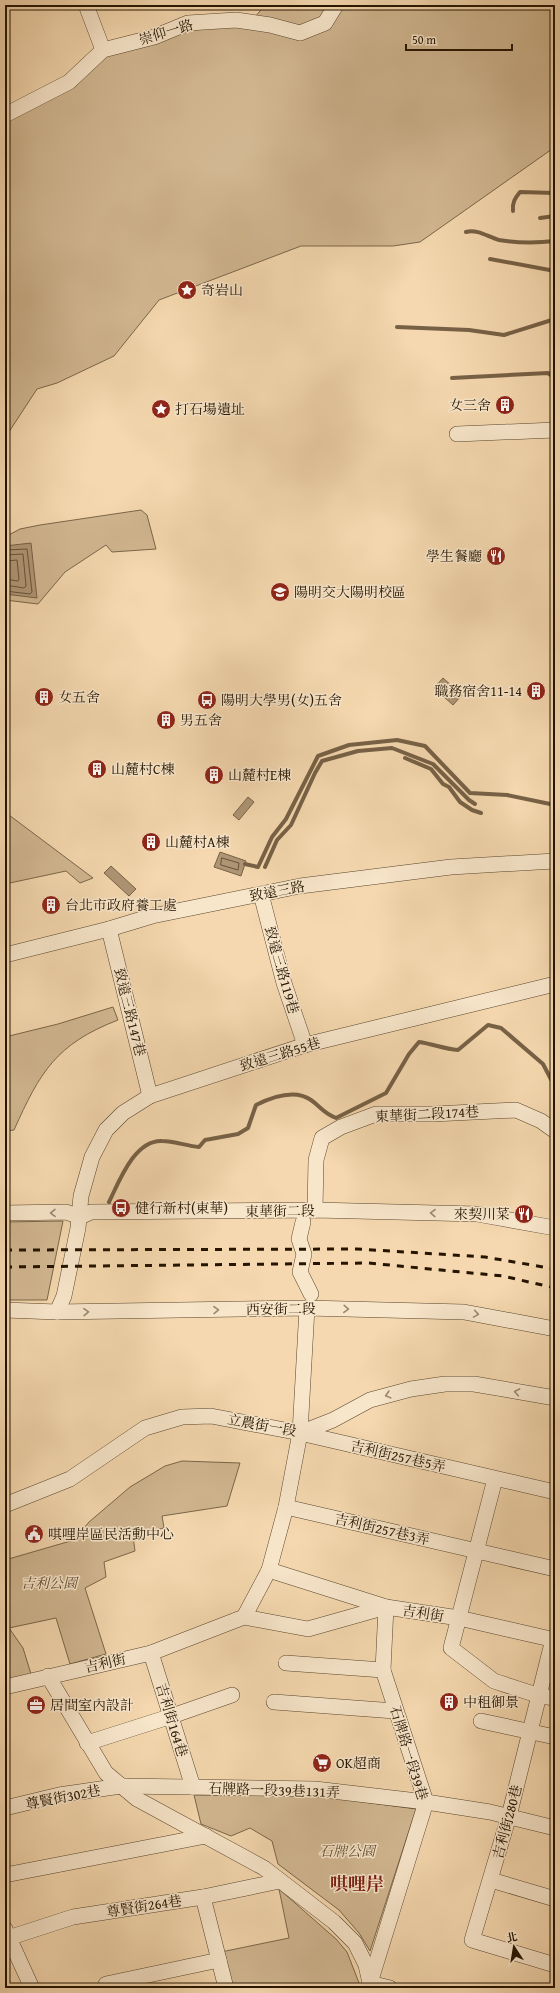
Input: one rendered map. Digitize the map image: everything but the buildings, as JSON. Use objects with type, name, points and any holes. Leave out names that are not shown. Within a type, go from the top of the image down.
[{"type":"street","points":[[86,5],[103,50]]},
{"type":"street","name":"崇仰一路","points":[[5,114],[69,82],[103,50],[154,37],[188,23],[236,20],[270,25],[300,32],[325,23],[336,5]]},
{"type":"street","points":[[457,434],[555,430]]},
{"type":"street","name":"致遠三路","points":[[5,955],[109,929],[152,916],[331,881],[451,868],[555,861]]},
{"type":"street","name":"致遠三路119巷","points":[[261,894],[284,983],[305,1045]]},
{"type":"street","name":"致遠三路147巷","points":[[109,929],[150,1096]]},
{"type":"street","name":"致遠三路55巷","points":[[57,1312],[64,1296],[80,1217],[81,1196],[92,1156],[100,1138],[123,1113],[150,1096],[305,1045],[555,984]]},
{"type":"street","name":"東華街二段174巷","points":[[314,1210],[316,1160],[322,1138],[341,1127],[376,1114],[434,1114],[516,1110],[541,1121],[555,1131]]},
{"type":"street","name":"東華街二段","points":[[5,1213],[66,1212],[80,1217],[91,1212],[314,1210],[477,1214],[555,1228]]},
{"type":"street","points":[[303,1222],[299,1239],[304,1254],[300,1272],[309,1301],[300,1433],[286,1507],[269,1570],[244,1617],[308,1629],[386,1607]]},
{"type":"street","name":"西安街二段","points":[[5,1310],[57,1312],[309,1301],[464,1312],[555,1329]]},
{"type":"street","name":"立農街一段","points":[[5,1505],[70,1479],[145,1428],[182,1416],[211,1416],[300,1433],[333,1420],[370,1400],[411,1389],[438,1385],[474,1384],[555,1398]]},
{"type":"street","name":"吉利街257巷5弄","points":[[300,1433],[555,1492]]},
{"type":"street","points":[[495,1478],[459,1618],[554,1639]]},
{"type":"street","name":"吉利街257巷3弄","points":[[286,1507],[555,1569]]},
{"type":"street","name":"吉利街","points":[[269,1570],[386,1607],[459,1618],[451,1648],[494,1681],[548,1697]]},
{"type":"street","name":"石牌路一段39巷","points":[[370,1985],[426,1802],[395,1711],[383,1670],[386,1607]]},
{"type":"street","name":"吉利街","points":[[5,1687],[151,1652],[244,1617]]},
{"type":"street","name":"吉利街280巷","points":[[554,1639],[548,1697],[531,1732],[491,1880],[472,1940],[555,1965]]},
{"type":"street","name":"吉利街164巷","points":[[151,1652],[193,1787]]},
{"type":"street","points":[[286,1663],[383,1670]]},
{"type":"street","points":[[48,1676],[106,1773],[136,1799],[264,1868],[334,1922],[355,1943],[366,1965],[370,1985],[390,1988]]},
{"type":"street","points":[[87,1742],[172,1716],[232,1695]]},
{"type":"street","points":[[274,1702],[395,1711]]},
{"type":"street","points":[[481,1722],[555,1737]]},
{"type":"street","name":"石牌路一段39巷131弄","points":[[121,1786],[315,1789],[426,1802],[509,1816],[555,1828]]},
{"type":"street","name":"尊賢街302巷","points":[[5,1808],[59,1795],[121,1786]]},
{"type":"street","points":[[5,1875],[206,1836]]},
{"type":"street","points":[[491,1880],[555,1899]]},
{"type":"street","name":"尊賢街264巷","points":[[6,1935],[73,1918],[203,1897],[280,1881]]},
{"type":"street","points":[[203,1897],[226,1988]]},
{"type":"street","points":[[6,1935],[32,1988]]},
{"type":"street","points":[[106,1984],[219,1960]]},
{"type":"green space","points":[[265,5],[555,5],[555,147],[420,242],[393,246],[301,246],[159,300],[114,356],[57,383],[37,389],[5,438],[5,115],[80,79],[103,50],[185,30],[250,23]]},
{"type":"green space","points":[[141,510],[147,515],[156,549],[112,552],[106,545],[65,572],[38,604],[5,600],[5,537],[20,529],[40,525]]},
{"type":"green space","points":[[5,812],[93,878],[80,883],[66,871],[5,884]]},
{"type":"green space","points":[[113,1007],[118,1020],[79,1039],[52,1062],[32,1092],[14,1130],[5,1131],[5,1037],[58,1024]]},
{"type":"green space","points":[[63,1221],[47,1300],[5,1300],[5,1222]]},
{"type":"green space","name":"吉利公園","points":[[182,1461],[240,1463],[227,1506],[162,1516],[164,1528],[133,1536],[135,1551],[104,1562],[106,1577],[85,1588],[106,1654],[70,1664],[56,1618],[9,1628],[23,1648],[31,1674],[5,1681],[5,1560],[74,1540],[89,1522],[130,1487],[165,1466]]},
{"type":"green space","name":"石牌公園","points":[[194,1795],[312,1795],[416,1809],[370,1951],[359,1933],[339,1910],[278,1864],[272,1841],[250,1828],[231,1836],[201,1824]]},
{"type":"green space","points":[[279,1889],[336,1939],[347,1952],[361,1988],[231,1988],[221,1952],[289,1938]]},
{"type":"water","points":[[31,543],[37,598],[5,594],[5,546]]},
{"type":"water","points":[[443,678],[462,695],[453,705],[434,688]]},
{"type":"water","points":[[248,797],[254,802],[239,820],[233,815]]},
{"type":"water","points":[[220,852],[246,861],[241,876],[214,867]]},
{"type":"water","points":[[111,866],[136,889],[129,896],[104,873]]},
{"type":"waterway","points":[[513,211],[514,201],[520,192],[555,193]]},
{"type":"waterway","points":[[540,218],[555,216]]},
{"type":"waterway","points":[[466,232],[475,232],[499,240],[513,242],[555,241]]},
{"type":"waterway","points":[[490,259],[555,271]]},
{"type":"waterway","points":[[397,327],[469,330],[504,335],[555,319]]},
{"type":"waterway","points":[[452,378],[548,373],[555,378]]},
{"type":"waterway","points":[[245,864],[258,867],[272,837],[286,819],[318,756],[349,745],[397,740],[425,746],[470,793],[507,795],[555,805]]},
{"type":"waterway","points":[[265,867],[277,840],[291,825],[322,761],[358,751],[392,748],[433,764],[469,800],[475,804]]},
{"type":"waterway","points":[[405,758],[431,769],[443,784],[449,787],[460,802],[472,810],[481,813]]},
{"type":"waterway","points":[[109,1202],[129,1164],[143,1147],[162,1141],[199,1147],[205,1140],[238,1134],[248,1128],[256,1105],[269,1099],[284,1095],[298,1095],[305,1097],[336,1118],[386,1093],[409,1054],[419,1042],[458,1050],[488,1025],[501,1028],[543,1064],[555,1087]]},
{"type":"railway","points":[[5,1250],[357,1249],[485,1257],[555,1269]]},
{"type":"railway","points":[[5,1267],[368,1263],[503,1276],[555,1288]]},
{"type":"place","name":"奇岩山","points":[[187,290]]},
{"type":"place","name":"女三舍","points":[[505,405]]},
{"type":"place","name":"打石場遺址","points":[[161,409]]},
{"type":"place","name":"學生餐廳","points":[[496,556]]},
{"type":"place","name":"陽明交大陽明校區","points":[[280,592]]},
{"type":"place","name":"職務宿舍11-14","points":[[536,691]]},
{"type":"place","name":"女五舍","points":[[44,697]]},
{"type":"place","name":"陽明大學男(女)五舍","points":[[207,700]]},
{"type":"place","name":"男五舍","points":[[166,720]]},
{"type":"place","name":"山麓村C棟","points":[[97,769]]},
{"type":"place","name":"山麓村E棟","points":[[214,775]]},
{"type":"place","name":"山麓村A棟","points":[[151,842]]},
{"type":"place","name":"台北市政府養工處","points":[[51,905]]},
{"type":"place","name":"健行新村(東華)","points":[[121,1208]]},
{"type":"place","name":"來契川菜","points":[[524,1214]]},
{"type":"place","name":"唭哩岸區民活動中心","points":[[34,1534]]},
{"type":"place","name":"中租御景","points":[[449,1702]]},
{"type":"place","name":"居間室內設計","points":[[36,1705]]},
{"type":"place","name":"OK超商","points":[[322,1763]]},
{"type":"district","name":"唭哩岸","points":[[357,1883]]}]
